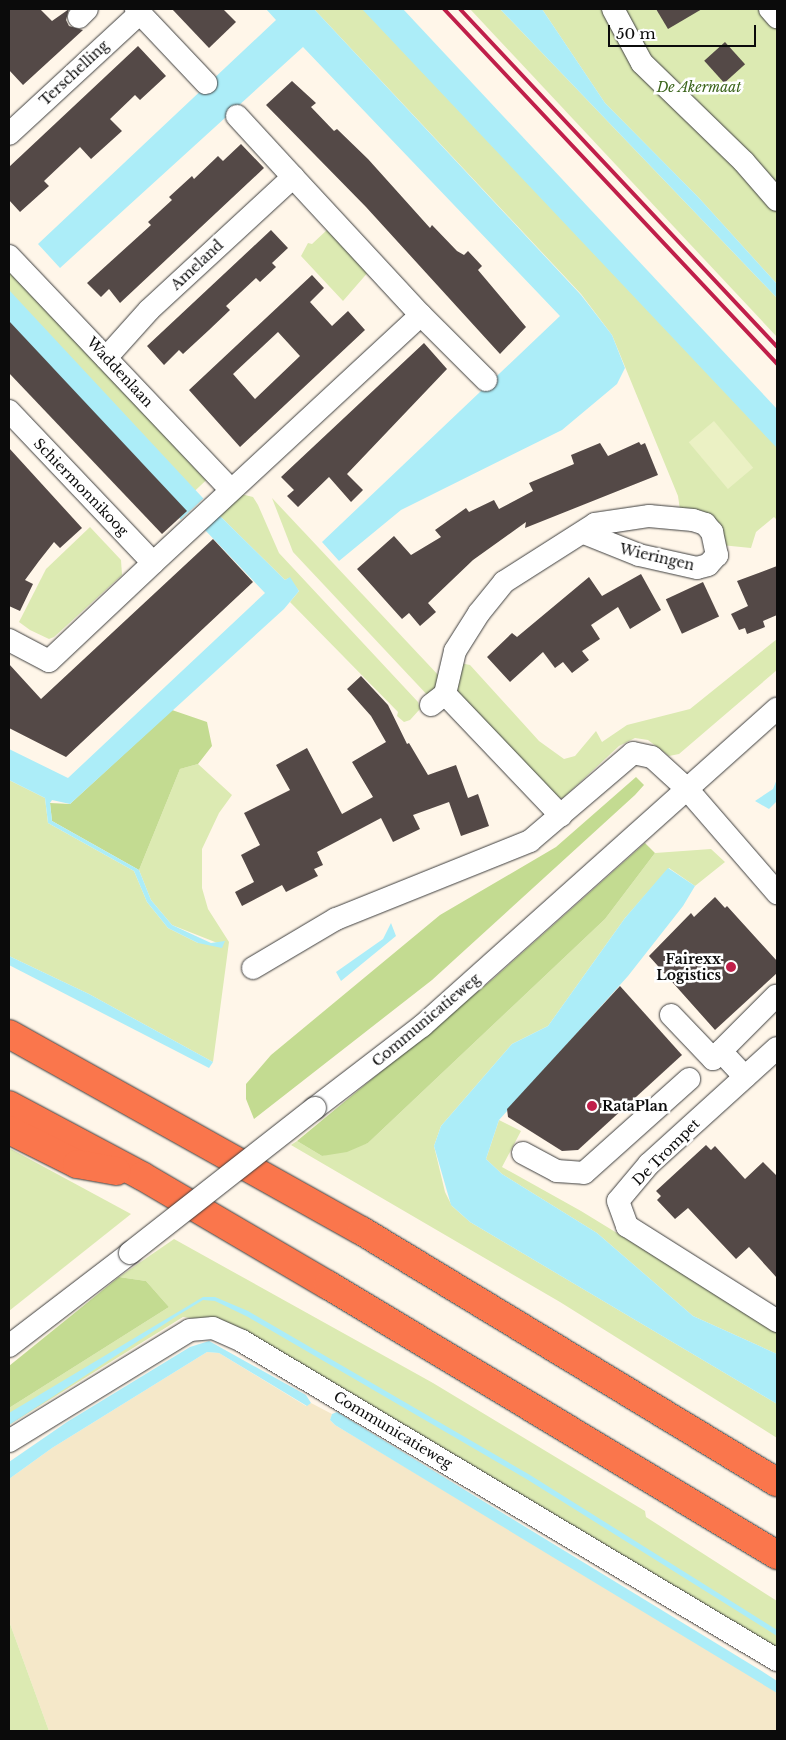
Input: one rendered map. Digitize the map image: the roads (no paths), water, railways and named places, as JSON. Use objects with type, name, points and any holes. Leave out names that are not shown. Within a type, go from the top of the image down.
[{"type":"highway","points":[[9,1034],[362,1230],[777,1482]]},
{"type":"highway","points":[[9,1105],[142,1176],[777,1555]]},
{"type":"highway","points":[[9,1130],[77,1164],[142,1176]]},
{"type":"street","points":[[613,9],[642,63],[744,162],[777,200]]},
{"type":"street","points":[[770,9],[777,17]]},
{"type":"street","name":"Terschelling","points":[[9,134],[138,11],[206,83]]},
{"type":"street","points":[[237,116],[421,315],[486,380]]},
{"type":"street","name":"Ameland","points":[[106,358],[149,310],[293,176]]},
{"type":"street","name":"Waddenlaan","points":[[9,256],[230,489]]},
{"type":"street","points":[[9,640],[49,661],[230,489],[421,315]]},
{"type":"street","name":"Schiermonnikoog","points":[[9,411],[153,563]]},
{"type":"street","name":"Wieringen","points":[[560,816],[438,699],[456,651],[479,613],[504,582],[584,533],[595,524],[649,516],[692,520],[704,524],[712,532],[717,555],[708,564],[697,568],[639,554],[584,533]]},
{"type":"street","name":"Communicatieweg","points":[[9,1346],[422,1026],[777,709]]},
{"type":"street","points":[[253,968],[336,919],[530,841],[633,752],[652,757],[687,789],[777,893]]},
{"type":"street","points":[[671,1015],[713,1059],[776,996]]},
{"type":"street","name":"De Trompet","points":[[777,1048],[638,1178],[618,1201],[627,1226],[777,1321]]},
{"type":"street","points":[[721,1052],[745,1077]]},
{"type":"street","points":[[523,1153],[557,1171],[584,1173],[606,1157],[689,1079]]},
{"type":"street","points":[[606,1157],[638,1178]]},
{"type":"street","name":"Communicatieweg","points":[[9,1441],[190,1330],[213,1328],[242,1340],[775,1659]]},
{"type":"water","points":[[266,9],[314,9],[581,295],[612,335],[625,368],[617,384],[562,430],[401,510],[339,561],[322,542],[560,316],[303,47],[60,268],[38,244],[276,20]]},
{"type":"water","points":[[362,9],[403,9],[777,409],[777,448]]},
{"type":"water","points":[[500,9],[542,9],[605,103],[699,198],[777,284],[777,298]]},
{"type":"water","points":[[9,290],[203,498],[181,520],[9,335]]},
{"type":"water","points":[[219,515],[285,580],[290,577],[299,591],[284,609],[70,804],[52,800],[50,803],[52,821],[139,870],[151,900],[172,925],[211,943],[225,941],[222,948],[198,943],[168,928],[147,902],[134,871],[48,823],[45,798],[9,780],[9,749],[68,778],[265,593],[205,530]]},
{"type":"water","points":[[777,779],[777,801],[769,809],[755,801],[773,789]]},
{"type":"water","points":[[668,868],[695,886],[683,906],[628,976],[499,1120],[486,1159],[502,1174],[597,1233],[693,1316],[777,1354],[777,1404],[470,1222],[451,1205],[434,1146],[441,1126],[512,1044],[548,1026],[625,918]]},
{"type":"water","points":[[391,923],[396,936],[341,981],[336,972],[383,939]]},
{"type":"water","points":[[9,956],[89,994],[213,1062],[209,1068],[9,965]]},
{"type":"water","points":[[203,1297],[215,1297],[248,1311],[530,1475],[777,1630],[777,1636],[528,1480],[248,1317],[215,1301],[203,1300],[9,1425],[9,1413]]},
{"type":"water","points":[[209,1341],[306,1395],[311,1403],[307,1406],[219,1353],[207,1352],[52,1448],[9,1479],[9,1462],[67,1422],[190,1347]]},
{"type":"water","points":[[337,1412],[760,1670],[777,1681],[777,1693],[335,1425],[330,1420],[332,1414]]},
{"type":"railway","points":[[444,9],[777,364]]},
{"type":"railway","points":[[460,9],[777,346]]},
{"type":"place","name":"Fairexx Logistics","points":[[731,967]]},
{"type":"place","name":"RataPlan","points":[[592,1106]]},
{"type":"park label","name":"De Akermaat","points":[[699,87]]}]
